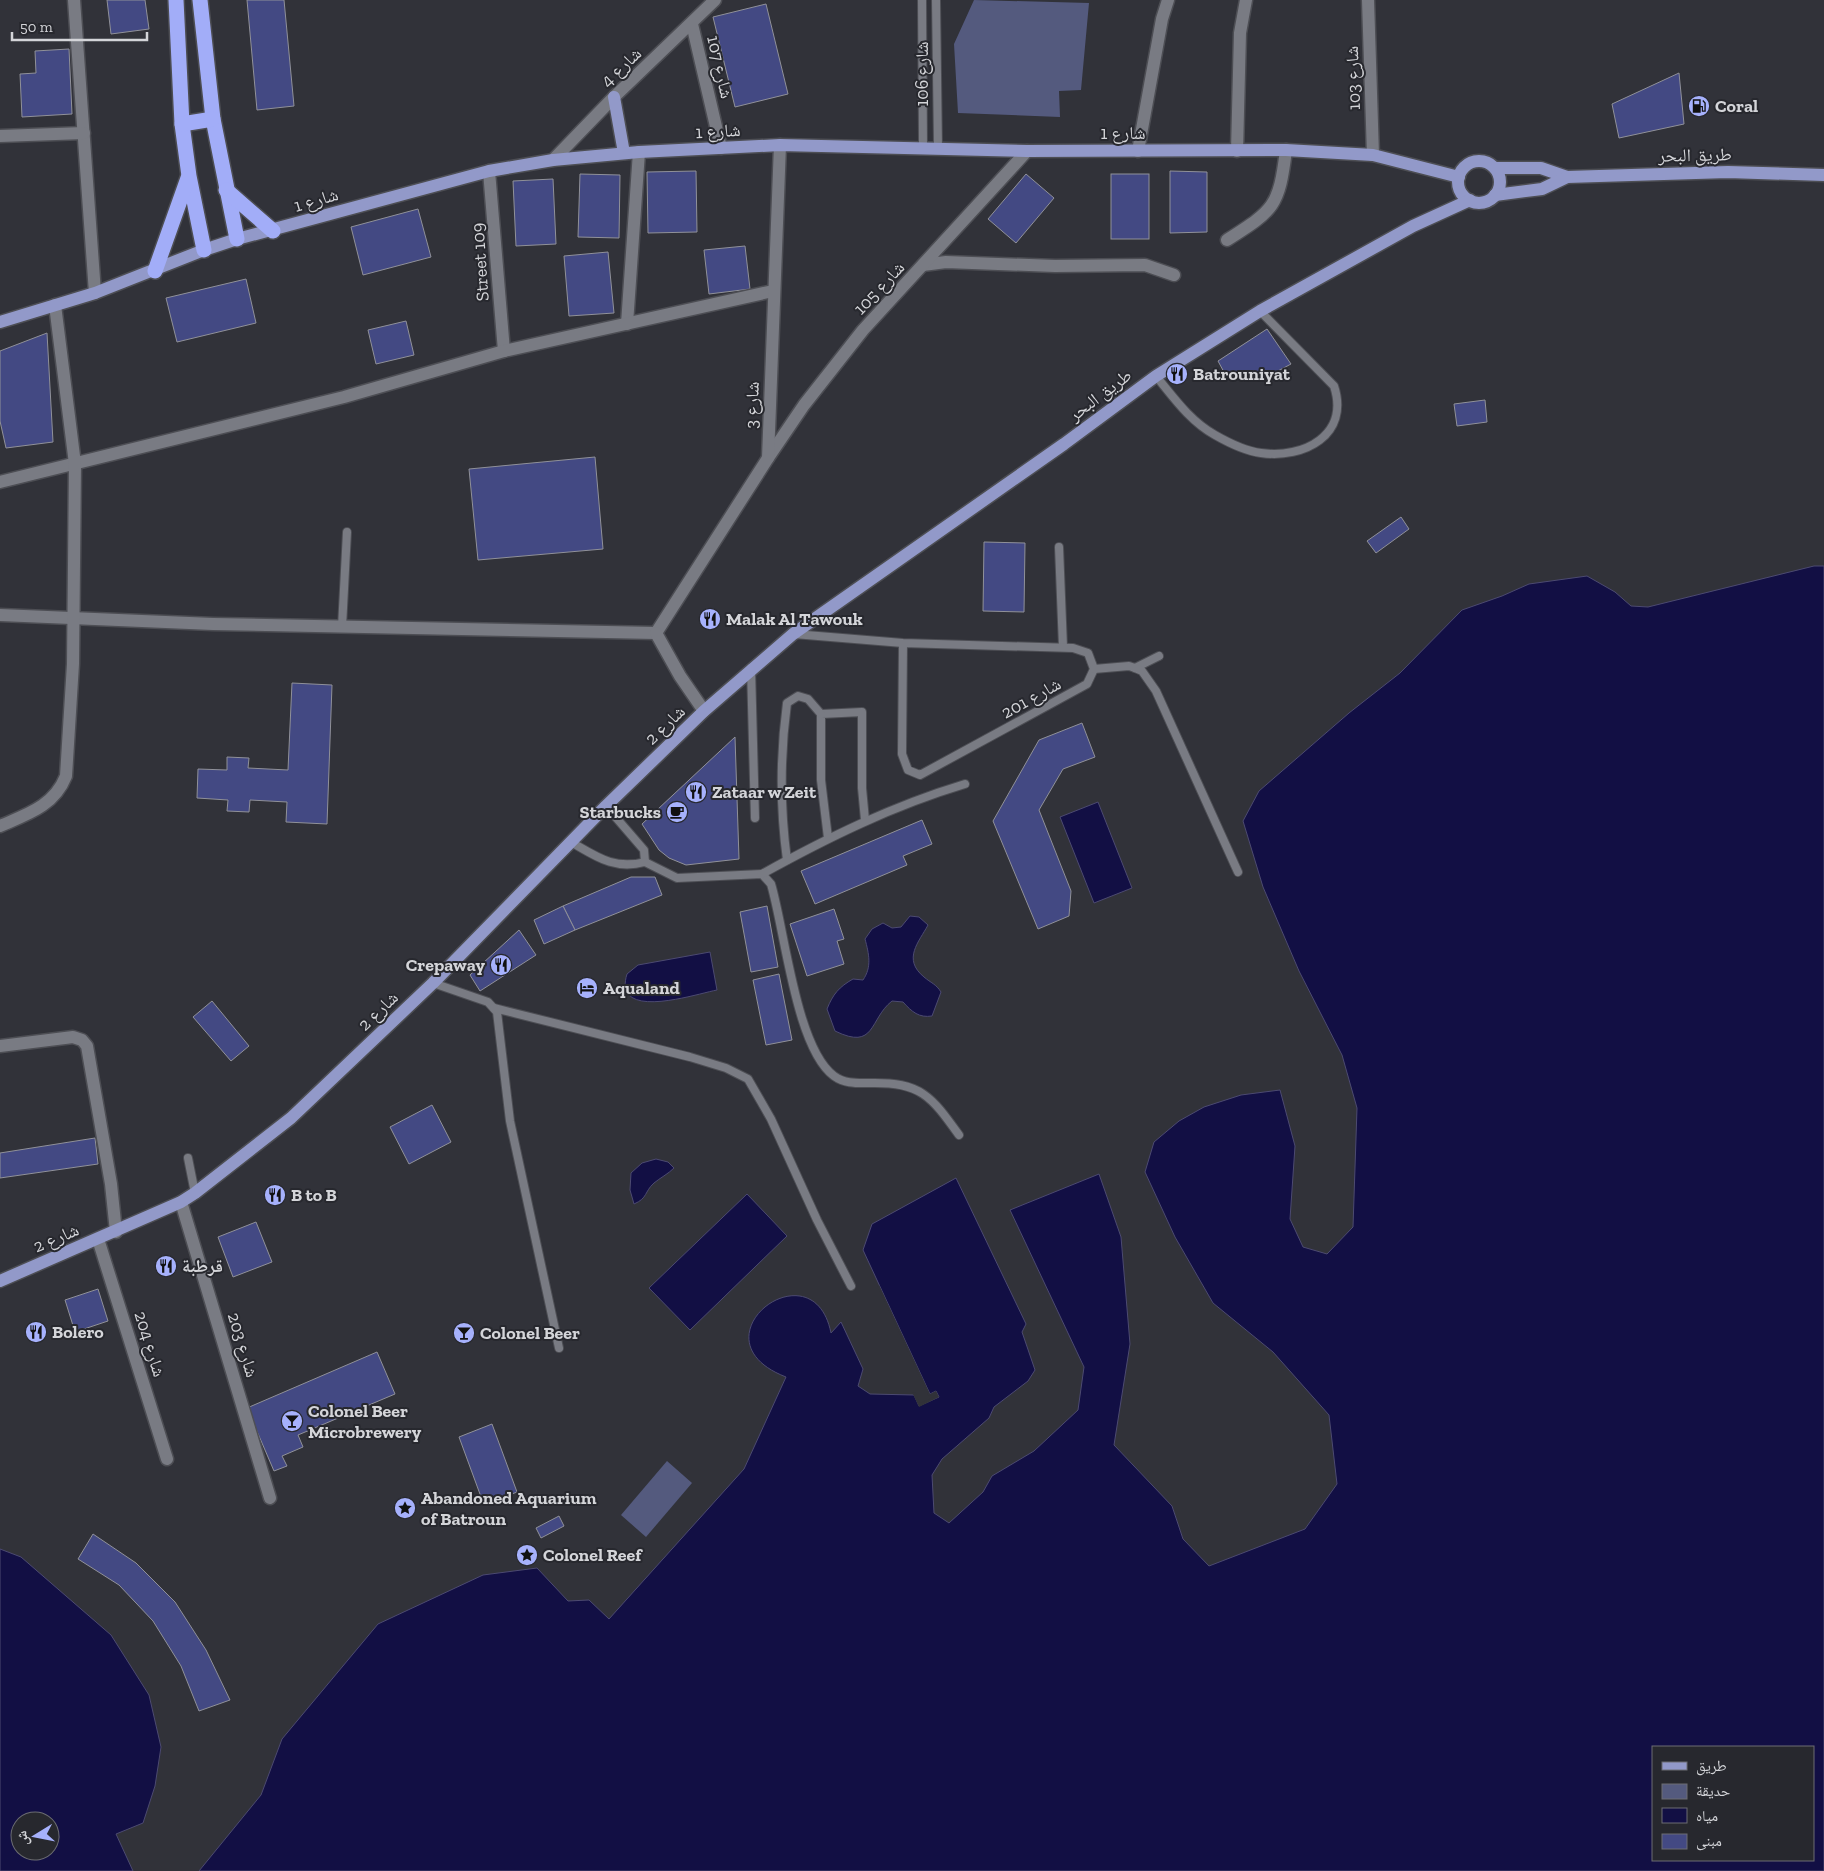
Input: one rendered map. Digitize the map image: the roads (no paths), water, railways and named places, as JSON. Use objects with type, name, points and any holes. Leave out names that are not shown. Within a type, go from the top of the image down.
[{"type":"highway","points":[[176,0],[182,124],[189,176],[204,250]]},
{"type":"highway","points":[[200,0],[213,119],[237,239]]},
{"type":"highway","points":[[182,124],[213,119]]},
{"type":"highway","points":[[154,271],[189,176]]},
{"type":"highway","points":[[226,190],[273,230]]},
{"type":"main road","points":[[614,97],[624,153]]},
{"type":"main road","name":"شارع 1","points":[[0,322],[95,293],[237,239],[489,171],[553,160],[639,152],[780,145],[1027,151],[1286,150],[1373,155],[1459,177]]},
{"type":"main road","points":[[1484,161],[1496,168],[1500,182],[1495,195],[1483,202],[1470,200],[1460,190],[1459,177],[1471,162],[1484,161]]},
{"type":"main road","name":"طريق البحر","points":[[1496,168],[1541,168],[1567,177],[1728,172],[1824,174]]},
{"type":"main road","name":"طريق البحر","points":[[1495,195],[1542,189],[1567,177]]},
{"type":"main road","name":"طريق البحر","points":[[772,652],[793,634],[1064,444],[1156,376],[1260,311],[1414,226],[1470,200]]},
{"type":"main road","name":"شارع 2","points":[[0,1281],[98,1240],[181,1202],[291,1118],[433,983],[606,806],[704,711],[751,668],[772,652]]},
{"type":"street","points":[[74,0],[95,293]]},
{"type":"street","name":"شارع 4","points":[[553,160],[614,97],[715,0]]},
{"type":"street","points":[[1138,151],[1162,19],[1168,0]]},
{"type":"street","points":[[1237,151],[1240,34],[1246,0]]},
{"type":"street","name":"شارع 103","points":[[1368,0],[1373,155]]},
{"type":"street","name":"شارع 107","points":[[692,24],[721,148]]},
{"type":"street","points":[[0,136],[84,132]]},
{"type":"street","name":"شارع 3","points":[[768,458],[780,145]]},
{"type":"street","points":[[1227,240],[1259,220],[1277,199],[1282,186],[1286,150]]},
{"type":"street","name":"شارع 105","points":[[768,458],[804,405],[863,330],[1027,151]]},
{"type":"street","points":[[627,324],[639,152]]},
{"type":"street","name":"Street 109","points":[[489,171],[504,351]]},
{"type":"street","points":[[923,266],[946,262],[1055,266],[1145,265],[1174,275]]},
{"type":"street","points":[[0,482],[344,397],[504,351],[773,291]]},
{"type":"street","points":[[0,826],[37,811],[51,801],[61,789],[66,776],[73,620],[75,464],[55,305]]},
{"type":"street","points":[[656,633],[768,458]]},
{"type":"street","points":[[0,615],[73,620],[656,633]]},
{"type":"street","points":[[656,633],[680,676],[704,711]]},
{"type":"street","points":[[0,1046],[72,1037],[82,1040],[88,1046],[110,1175],[116,1232]]},
{"type":"street","name":"شارع 203","points":[[181,1202],[270,1498]]},
{"type":"street","name":"شارع 204","points":[[98,1240],[167,1459]]},
{"type":"lane","points":[[922,0],[923,147]]},
{"type":"lane","name":"شارع 106","points":[[936,0],[938,148]]},
{"type":"lane","points":[[1156,376],[1188,416],[1214,435],[1242,448],[1261,453],[1291,453],[1311,447],[1326,436],[1332,425],[1338,397],[1334,386],[1260,311]]},
{"type":"lane","points":[[342,627],[348,532]]},
{"type":"lane","points":[[1059,547],[1063,648]]},
{"type":"lane","name":"شارع 201","points":[[793,634],[903,643],[1063,648],[1088,653],[1094,669],[1087,684],[920,775],[908,770],[902,754],[903,643]]},
{"type":"lane","points":[[1134,668],[1159,656]]},
{"type":"lane","points":[[1094,669],[1129,666],[1142,671],[1156,691],[1238,872]]},
{"type":"lane","points":[[751,668],[755,818]]},
{"type":"lane","points":[[787,860],[782,826],[783,737],[787,703],[798,696],[808,700],[821,714],[821,780],[828,838]]},
{"type":"lane","points":[[821,714],[862,712],[862,788],[865,820]]},
{"type":"lane","points":[[571,842],[612,864],[630,866],[646,862],[677,878],[762,874],[865,820],[901,805],[965,784]]},
{"type":"lane","points":[[606,806],[644,850],[646,862]]},
{"type":"lane","points":[[762,874],[772,884],[801,1018],[818,1059],[828,1072],[842,1081],[853,1083],[892,1082],[913,1088],[934,1102],[959,1135]]},
{"type":"lane","points":[[433,983],[488,1002],[497,1012],[510,1122],[559,1348]]},
{"type":"lane","points":[[494,1008],[690,1057],[726,1068],[748,1079],[771,1119],[817,1220],[851,1286]]},
{"type":"lane","points":[[188,1158],[195,1193]]},
{"type":"water","points":[[1814,566],[1824,566],[1824,1871],[199,1871],[261,1795],[282,1739],[378,1624],[483,1575],[537,1568],[568,1601],[589,1600],[609,1619],[744,1469],[786,1377],[759,1361],[749,1341],[752,1323],[765,1307],[783,1297],[803,1297],[820,1307],[831,1333],[841,1322],[863,1369],[858,1386],[870,1394],[914,1395],[919,1406],[939,1397],[936,1391],[930,1394],[863,1250],[872,1224],[956,1178],[1026,1324],[1022,1332],[1035,1370],[1028,1381],[994,1407],[989,1418],[942,1459],[932,1475],[934,1513],[949,1523],[983,1492],[992,1476],[1034,1451],[1078,1410],[1084,1367],[1010,1210],[1099,1174],[1121,1237],[1130,1344],[1114,1445],[1172,1506],[1183,1539],[1209,1566],[1305,1529],[1337,1484],[1329,1415],[1273,1352],[1213,1303],[1175,1237],[1145,1172],[1154,1142],[1179,1121],[1204,1107],[1241,1095],[1280,1090],[1295,1146],[1290,1219],[1303,1247],[1327,1254],[1353,1227],[1357,1108],[1342,1055],[1299,971],[1263,887],[1243,821],[1259,791],[1349,713],[1400,673],[1462,610],[1529,584],[1587,576],[1615,592],[1631,606],[1648,607]]},
{"type":"water","points":[[1098,802],[1132,888],[1094,903],[1060,817]]},
{"type":"water","points":[[910,916],[919,917],[928,925],[917,944],[913,957],[917,970],[941,992],[932,1016],[919,1015],[903,1002],[892,1001],[865,1035],[858,1037],[848,1036],[835,1031],[827,1009],[840,988],[853,979],[863,980],[866,975],[869,960],[865,939],[872,929],[883,923],[892,928],[901,927]]},
{"type":"water","points":[[710,952],[717,990],[659,1002],[643,1001],[632,997],[626,989],[627,974],[638,965]]},
{"type":"water","points":[[656,1159],[668,1162],[674,1168],[654,1183],[644,1197],[634,1204],[630,1190],[631,1173],[642,1163]]},
{"type":"water","points":[[747,1194],[787,1236],[690,1330],[649,1288]]},
{"type":"water","points":[[0,1549],[21,1557],[111,1635],[149,1695],[161,1747],[155,1786],[143,1823],[116,1834],[133,1871],[0,1871]]},
{"type":"place","name":"Coral","points":[[1699,106]]},
{"type":"place","name":"Batrouniyat","points":[[1177,374]]},
{"type":"place","name":"Malak Al Tawouk","points":[[710,619]]},
{"type":"place","name":"Zataar w Zeit","points":[[696,792]]},
{"type":"place","name":"Starbucks","points":[[677,812]]},
{"type":"place","name":"Crepaway","points":[[501,965]]},
{"type":"place","name":"Aqualand","points":[[587,988]]},
{"type":"place","name":"B to B","points":[[275,1195]]},
{"type":"place","name":"قرطبة","points":[[166,1266]]},
{"type":"place","name":"Bolero","points":[[36,1332]]},
{"type":"place","name":"Colonel Beer","points":[[464,1333]]},
{"type":"place","name":"Colonel Beer Microbrewery","points":[[292,1421]]},
{"type":"place","name":"Abandoned Aquarium of Batroun","points":[[405,1508]]},
{"type":"place","name":"Colonel Reef","points":[[527,1555]]}]
